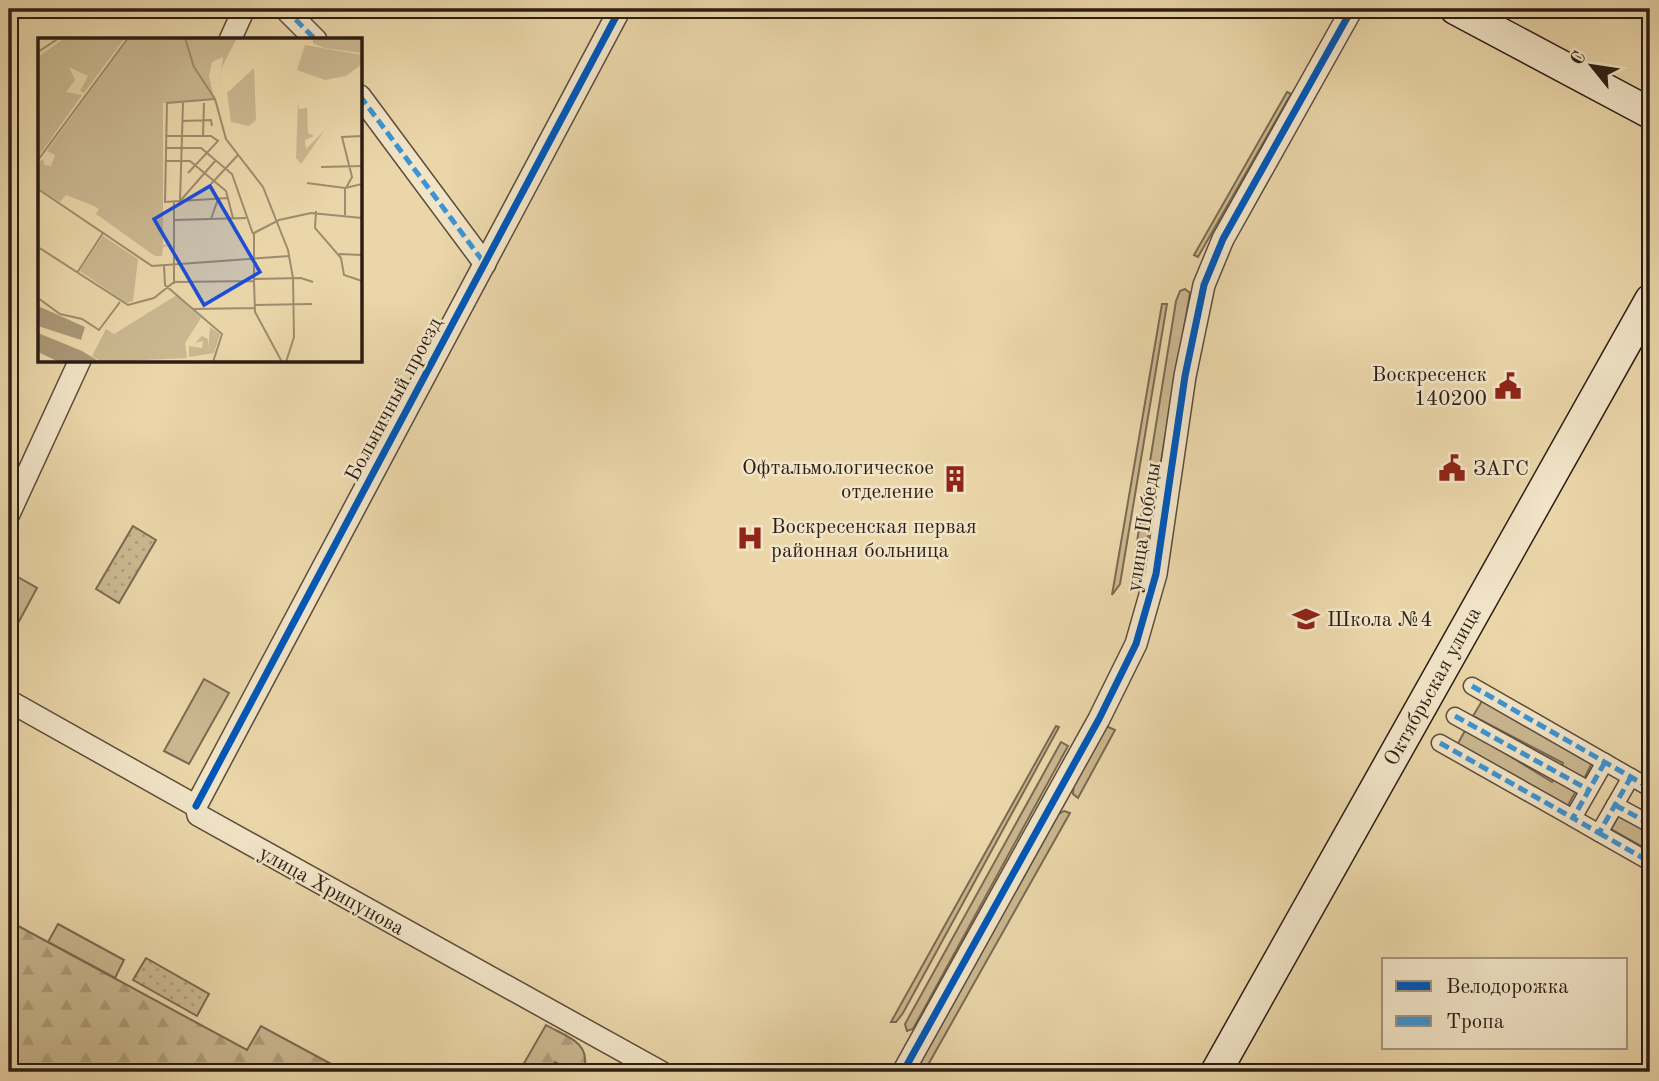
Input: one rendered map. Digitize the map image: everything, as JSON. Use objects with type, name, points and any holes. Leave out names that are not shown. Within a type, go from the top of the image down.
[{"type":"main road","points":[[1455,9],[1650,113]]},
{"type":"main road","name":"Октябрьская улица","points":[[1216,1072],[1650,300]]},
{"type":"street","points":[[231,38],[244,9]]},
{"type":"street","points":[[285,9],[314,38]]},
{"type":"street","name":"Больничный проезд","points":[[196,806],[620,9]]},
{"type":"street","name":"улица Победы","points":[[903,1072],[1099,719],[1136,644],[1156,574],[1185,376],[1204,285],[1223,239],[1352,9]]},
{"type":"street","points":[[362,99],[485,264]]},
{"type":"street","points":[[9,513],[79,362]]},
{"type":"street","points":[[1472,687],[1650,788]]},
{"type":"street","name":"улица Хрипунова","points":[[9,701],[196,806],[198,815],[661,1072]]},
{"type":"street","points":[[1455,716],[1589,790]]},
{"type":"street","points":[[1440,743],[1650,862]]},
{"type":"street","points":[[1573,818],[1605,762]]},
{"type":"street","points":[[1599,833],[1631,777]]},
{"type":"street","points":[[1615,805],[1650,824]]},
{"type":"green space","points":[[1287,92],[1291,94],[1198,257],[1194,255]]},
{"type":"green space","points":[[1185,289],[1190,293],[1142,572],[1132,590],[1130,585],[1176,301],[1180,291]]},
{"type":"green space","points":[[1162,304],[1167,304],[1120,584],[1112,595]]},
{"type":"green space","points":[[133,526],[156,540],[119,603],[96,589]]},
{"type":"green space","points":[[9,572],[37,588],[9,640]]},
{"type":"green space","points":[[204,679],[229,693],[189,764],[164,751]]},
{"type":"green space","points":[[1482,701],[1592,763],[1584,779],[1562,766],[1563,763],[1473,716]]},
{"type":"green space","points":[[1056,726],[1059,727],[903,1013],[896,1022],[891,1022]]},
{"type":"green space","points":[[1106,726],[1115,730],[1078,798],[1073,794],[1074,782]]},
{"type":"green space","points":[[1466,729],[1552,782],[1554,779],[1576,791],[1567,807],[1457,745]]},
{"type":"green space","points":[[1061,742],[1068,746],[913,1029],[907,1031],[905,1024]]},
{"type":"green space","points":[[1064,811],[1070,813],[924,1072],[915,1072],[1057,815]]},
{"type":"green space","points":[[1619,815],[1650,833],[1650,851],[1611,829]]},
{"type":"green space","points":[[9,921],[247,1050],[261,1026],[333,1065],[329,1072],[9,1072]]},
{"type":"green space","points":[[58,924],[124,960],[115,978],[48,942]]},
{"type":"green space","points":[[146,958],[209,994],[197,1016],[133,980]]},
{"type":"green space","points":[[546,1025],[581,1047],[584,1053],[584,1070],[579,1067],[574,1072],[555,1062],[549,1072],[519,1072]]},
{"type":"marked path","points":[[285,9],[314,38]]},
{"type":"marked path","points":[[362,99],[485,264]]},
{"type":"marked path","points":[[1472,686],[1650,788]]},
{"type":"marked path","points":[[1455,716],[1589,790]]},
{"type":"marked path","points":[[1440,743],[1573,818]]},
{"type":"marked path","points":[[1605,762],[1573,818],[1599,833],[1631,777]]},
{"type":"marked path","points":[[1615,805],[1650,824]]},
{"type":"marked path","points":[[1599,833],[1650,862]]},
{"type":"cycle path","points":[[196,806],[620,9]]},
{"type":"cycle path","points":[[903,1072],[1099,719],[1136,644],[1156,574],[1185,376],[1204,285],[1223,239],[1352,9]]},
{"type":"place","name":"Воскресенск 140200","points":[[1508,386]]},
{"type":"place","name":"ЗАГС","points":[[1452,468]]},
{"type":"place","name":"Офтальмологическое отделение","points":[[955,479]]},
{"type":"place","name":"Воскресенская первая районная больница","points":[[750,538]]},
{"type":"place","name":"Школа №4","points":[[1306,619]]}]
